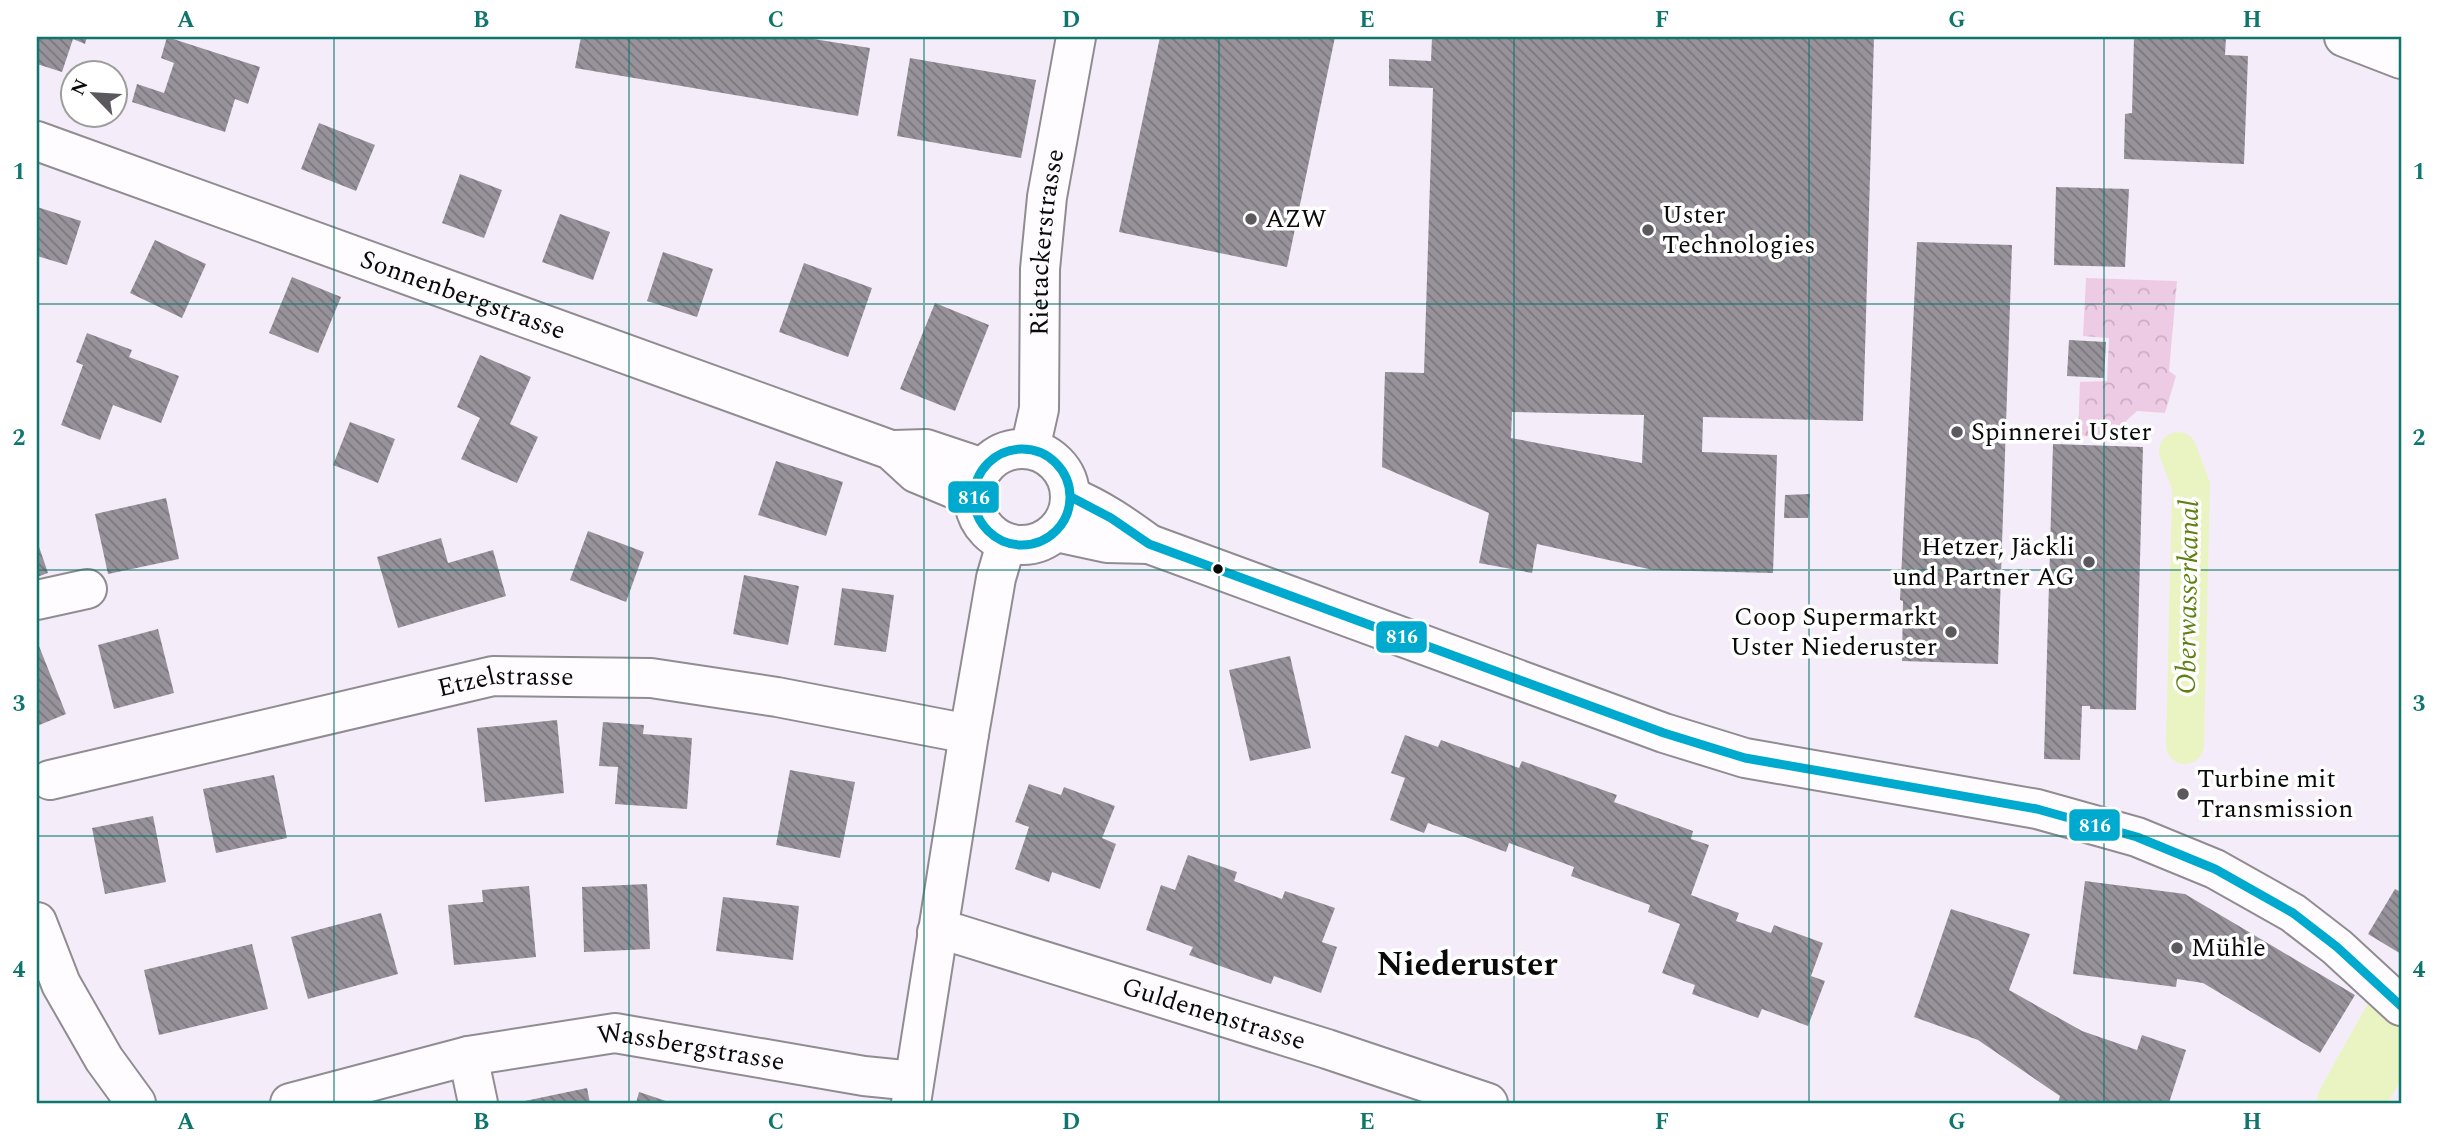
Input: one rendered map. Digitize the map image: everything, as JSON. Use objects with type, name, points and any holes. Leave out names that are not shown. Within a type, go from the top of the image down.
[{"type":"street","name":"Rietackerstrasse","points":[[1030,449],[1039,409],[1040,269],[1047,197],[1076,37]]},
{"type":"street","points":[[2344,37],[2401,59]]},
{"type":"street","name":"Sonnenbergstrasse","points":[[37,141],[891,450],[916,473],[957,490],[978,484]]},
{"type":"street","points":[[1012,449],[1030,449],[1054,461],[1063,471],[1070,497],[1066,516],[1056,532],[1041,542],[1024,546],[1006,544],[989,534],[978,519],[978,484],[996,456],[1012,449]]},
{"type":"street","points":[[1070,497],[1115,519],[1149,544],[1664,733],[1745,758],[2025,806],[2137,837],[2215,869],[2293,913],[2337,947],[2388,994]]},
{"type":"street","points":[[1056,532],[1107,543],[1149,544]]},
{"type":"street","points":[[913,1092],[969,734],[996,578],[1006,544]]},
{"type":"street","points":[[37,600],[87,589]]},
{"type":"street","name":"Etzelstrasse","points":[[50,780],[493,676],[651,678],[777,697],[969,734]]},
{"type":"street","points":[[37,922],[61,984],[104,1059],[136,1103]]},
{"type":"street","name":"Guldenenstrasse","points":[[937,932],[957,934],[994,945],[1327,1049],[1488,1103]]},
{"type":"street","name":"Wassbergstrasse","points":[[290,1103],[468,1056],[615,1033],[864,1076],[913,1092]]},
{"type":"street","points":[[468,1056],[478,1103]]},
{"type":"green space","points":[[2086,278],[2177,281],[2169,371],[2176,376],[2165,413],[2137,411],[2126,421],[2126,440],[2078,435],[2080,382],[2107,381],[2109,338],[2083,336]]},
{"type":"building","points":[[37,37],[87,37],[85,44],[73,39],[66,60],[60,60],[60,71],[37,64]]},
{"type":"building","points":[[167,37],[260,67],[248,104],[235,99],[225,132],[132,102],[137,84],[164,93],[174,63],[161,58]]},
{"type":"building","points":[[581,37],[801,37],[870,48],[858,116],[575,68]]},
{"type":"building","points":[[1160,37],[1335,37],[1287,267],[1119,232]]},
{"type":"building","name":"Uster Technologies","points":[[1432,37],[1874,37],[1863,421],[1703,417],[1702,452],[1777,455],[1773,573],[1653,570],[1537,544],[1532,573],[1479,563],[1489,513],[1382,467],[1385,372],[1424,373],[1433,88],[1389,86],[1389,59],[1431,61]],"holes":[[[1512,412],[1644,415],[1642,463],[1511,438]]]},
{"type":"building","points":[[2134,37],[2226,37],[2225,55],[2248,56],[2244,164],[2124,159],[2125,114],[2132,113]]},
{"type":"building","points":[[910,58],[1036,80],[1021,158],[897,136]]},
{"type":"building","points":[[319,123],[375,145],[356,191],[301,169]]},
{"type":"building","points":[[460,174],[502,190],[484,238],[442,223]]},
{"type":"building","points":[[2056,187],[2129,189],[2125,267],[2054,265]]},
{"type":"building","points":[[37,207],[81,221],[67,265],[37,256]]},
{"type":"building","points":[[560,214],[610,232],[593,280],[542,262]]},
{"type":"building","points":[[155,240],[206,264],[182,318],[130,293]]},
{"type":"building","name":"Spinnerei Uster","points":[[1917,242],[2012,245],[1998,664],[1902,661],[1903,601],[1900,600]]},
{"type":"building","points":[[663,252],[713,269],[697,317],[647,301]]},
{"type":"building","points":[[804,263],[872,288],[848,357],[779,332]]},
{"type":"building","points":[[292,277],[341,297],[318,353],[269,333]]},
{"type":"building","points":[[935,303],[989,325],[955,411],[900,389]]},
{"type":"building","points":[[87,333],[132,350],[129,357],[179,376],[161,423],[113,405],[100,440],[61,425],[83,365],[76,362]]},
{"type":"building","points":[[2069,340],[2106,342],[2104,378],[2067,376]]},
{"type":"building","points":[[480,355],[531,377],[510,424],[538,437],[517,483],[461,459],[480,418],[457,407]]},
{"type":"building","points":[[350,422],[395,439],[378,483],[333,465]]},
{"type":"building","points":[[2053,444],[2143,447],[2136,710],[2090,709],[2090,706],[2082,706],[2080,760],[2044,759]]},
{"type":"building","points":[[776,461],[843,482],[826,536],[758,515]]},
{"type":"building","points":[[1810,494],[1808,518],[1784,518],[1785,495]]},
{"type":"building","points":[[166,498],[179,559],[108,574],[95,514]]},
{"type":"building","points":[[588,531],[644,552],[626,602],[570,580]]},
{"type":"building","points":[[441,538],[448,563],[493,550],[506,596],[398,628],[377,557]]},
{"type":"building","points":[[37,541],[48,573],[37,577]]},
{"type":"building","points":[[744,575],[799,586],[788,645],[733,634]]},
{"type":"building","points":[[842,588],[894,595],[886,652],[834,645]]},
{"type":"building","points":[[158,629],[174,693],[114,709],[98,645]]},
{"type":"building","points":[[37,641],[66,714],[37,726]]},
{"type":"building","points":[[1290,656],[1311,748],[1250,761],[1229,670]]},
{"type":"building","points":[[557,720],[564,793],[485,802],[477,728]]},
{"type":"building","points":[[603,722],[644,725],[643,734],[692,738],[687,809],[615,804],[618,767],[599,766]]},
{"type":"building","points":[[1405,735],[1438,747],[1441,740],[1519,768],[1522,761],[1617,795],[1614,802],[1693,831],[1691,839],[1709,845],[1691,895],[1739,913],[1736,921],[1771,933],[1774,925],[1823,943],[1811,976],[1825,981],[1808,1026],[1762,1009],[1758,1018],[1692,994],[1695,985],[1662,973],[1680,924],[1648,912],[1650,905],[1571,876],[1574,867],[1509,843],[1506,852],[1428,823],[1424,833],[1390,820],[1405,778],[1391,773]]},
{"type":"building","points":[[790,770],[855,782],[840,858],[776,845]]},
{"type":"building","points":[[274,775],[287,838],[216,853],[203,789]]},
{"type":"building","points":[[1029,784],[1061,795],[1064,787],[1115,806],[1102,838],[1116,844],[1100,889],[1052,872],[1049,882],[1015,869],[1029,827],[1015,822]]},
{"type":"building","points":[[153,816],[166,882],[105,894],[92,828]]},
{"type":"building","points":[[1188,855],[1237,872],[1234,881],[1282,899],[1285,891],[1335,908],[1322,942],[1337,947],[1321,993],[1274,976],[1271,984],[1189,955],[1193,947],[1146,930],[1161,885],[1175,890]]},
{"type":"building","name":"Mühle","points":[[2085,881],[2185,894],[2355,995],[2320,1053],[2203,983],[2177,979],[2176,987],[2073,974]]},
{"type":"building","points":[[647,884],[650,949],[584,952],[582,887]]},
{"type":"building","points":[[529,886],[536,957],[454,965],[448,905],[483,902],[482,890]]},
{"type":"building","points":[[2395,889],[2401,892],[2401,954],[2368,934]]},
{"type":"building","points":[[723,897],[799,906],[793,960],[716,951]]},
{"type":"building","points":[[1951,909],[2030,934],[2009,990],[2082,1031],[2137,1050],[2142,1035],[2186,1050],[2169,1103],[2058,1103],[2060,1096],[1978,1040],[1914,1017]]},
{"type":"building","points":[[381,913],[398,974],[308,999],[291,937]]},
{"type":"building","points":[[252,944],[268,1009],[159,1035],[144,970]]},
{"type":"building","points":[[587,1088],[590,1103],[520,1103],[520,1102]]},
{"type":"building","points":[[639,1092],[672,1103],[636,1103]]},
{"type":"waterway","name":"Oberwasserkanal","points":[[2178,451],[2191,486],[2185,745]]},
{"type":"waterway","points":[[2350,1103],[2401,1012]]},
{"type":"transit line","name":"816","points":[[1022,449],[1040,452],[1056,463],[1067,479],[1070,497],[1067,515],[1056,531],[1040,542],[1022,545],[1004,542],[988,531],[977,515],[974,497],[977,479],[988,463],[1004,452],[1022,449]]},
{"type":"transit line","name":"816","points":[[1071,497],[1111,518],[1149,544],[1664,733],[1745,758],[2037,809],[2137,837],[2215,869],[2293,913],[2337,947],[2401,1006]]},
{"type":"place","name":"AZW","points":[[1251,219]]},
{"type":"place","name":"Uster Technologies","points":[[1648,230]]},
{"type":"place","name":"Spinnerei Uster","points":[[1957,432]]},
{"type":"place","name":"Hetzer, Jäckli und Partner AG","points":[[2089,562]]},
{"type":"place","name":"Coop Supermarkt Uster Niederuster","points":[[1951,632]]},
{"type":"place","name":"Turbine mit Transmission","points":[[2183,794]]},
{"type":"place","name":"Mühle","points":[[2177,948]]},
{"type":"district","name":"Niederuster","points":[[1467,965]]}]
